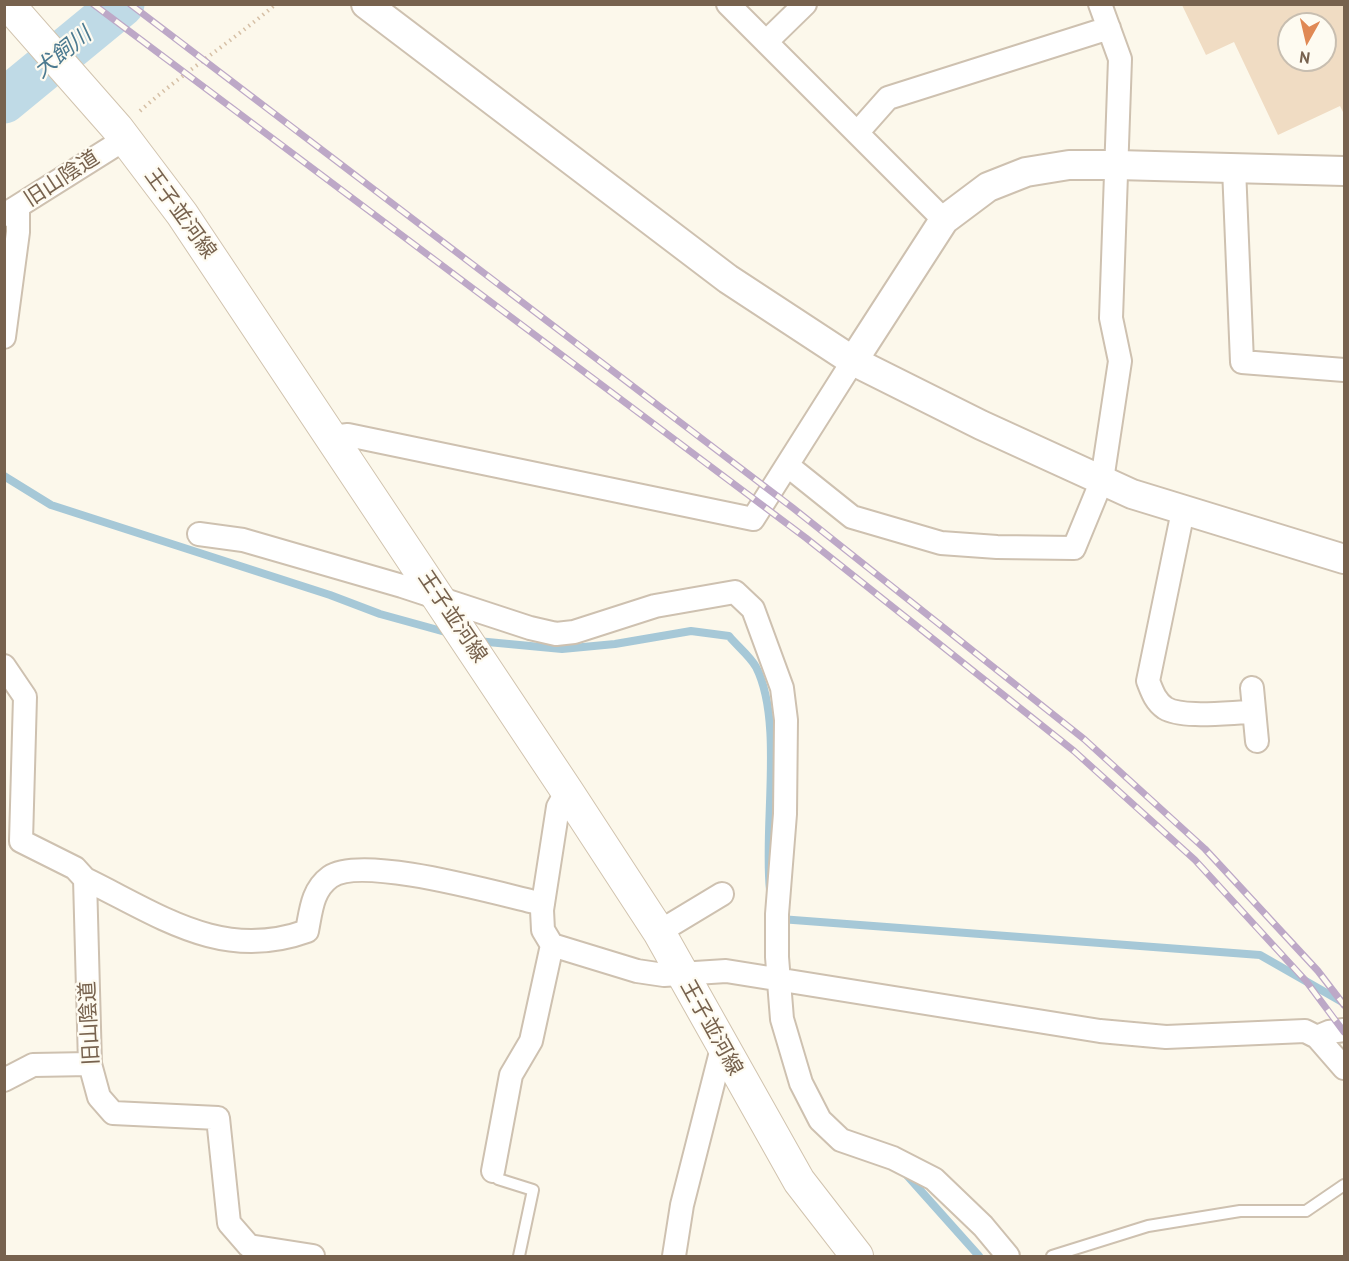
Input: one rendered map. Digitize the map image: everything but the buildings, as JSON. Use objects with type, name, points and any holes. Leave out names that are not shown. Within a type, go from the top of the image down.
[{"type":"main road","name":"王子並河線","points":[[8,4],[121,134],[182,214],[476,652],[659,932],[722,1048],[799,1180],[857,1257]]},
{"type":"street","points":[[728,4],[944,220]]},
{"type":"street","points":[[766,42],[805,4]]},
{"type":"street","points":[[787,465],[852,517],[941,543],[997,548],[1074,548],[1102,480],[1120,361],[1111,318],[1120,59],[1100,4]]},
{"type":"street","points":[[368,5],[728,279],[854,361],[981,425],[1132,494],[1344,559]]},
{"type":"street","points":[[856,133],[888,98],[1110,28]]},
{"type":"street","name":"旧山陰道","points":[[4,337],[18,232],[11,211],[121,134]]},
{"type":"street","points":[[332,437],[348,435],[753,519],[944,220],[988,187],[1026,172],[1069,165],[1344,171]]},
{"type":"street","points":[[1234,168],[1242,362],[1344,370]]},
{"type":"street","points":[[1183,511],[1148,681],[1153,696],[1166,708],[1179,713],[1254,712]]},
{"type":"street","points":[[199,534],[243,540],[443,603],[556,634],[574,632],[655,606],[710,594],[735,592],[753,609],[782,688],[786,720],[785,814],[777,914],[779,980],[782,1019],[801,1083],[820,1120],[841,1140],[893,1158],[934,1179],[983,1226],[1008,1257]]},
{"type":"street","points":[[4,666],[25,697],[21,841],[75,868],[85,879],[200,934],[236,942],[281,940],[306,930],[315,892],[331,876],[359,870],[394,871],[543,904]]},
{"type":"street","points":[[1252,688],[1257,741]]},
{"type":"street","points":[[567,791],[558,807],[543,904],[543,930],[552,945],[637,971],[664,975],[726,971],[1100,1032],[1166,1037],[1305,1031],[1317,1037],[1344,1068]]},
{"type":"street","name":"旧山陰道","points":[[85,879],[90,1064],[99,1097],[113,1113],[218,1118],[229,1223],[248,1251],[313,1257]]},
{"type":"street","points":[[659,932],[722,894]]},
{"type":"street","points":[[493,1171],[511,1075],[531,1041],[552,945]]},
{"type":"street","points":[[1317,1037],[1329,1032],[1344,1030]]},
{"type":"street","points":[[674,1257],[682,1205],[722,1048]]},
{"type":"street","points":[[4,1080],[33,1065],[90,1064]]},
{"type":"lane","points":[[493,1171],[498,1179],[533,1190],[519,1257]]},
{"type":"lane","points":[[1052,1257],[1148,1226],[1240,1211],[1306,1211],[1344,1185]]},
{"type":"path","points":[[121,134],[140,111],[184,72],[238,36],[276,4]]},
{"type":"waterway","name":"犬飼川","points":[[4,101],[122,4]]},
{"type":"waterway","points":[[4,476],[51,505],[330,595],[380,614],[449,633]]},
{"type":"waterway","points":[[477,641],[562,649],[615,644],[691,631],[729,636],[756,667],[764,690],[769,716],[771,745],[770,890]]},
{"type":"waterway","points":[[780,919],[1260,955],[1344,1003]]},
{"type":"waterway","points":[[904,1172],[979,1256]]},
{"type":"railway","points":[[93,4],[806,538],[1074,751],[1195,860],[1306,981],[1344,1032]]},
{"type":"railway","points":[[130,4],[793,508],[1084,739],[1205,849],[1318,971],[1344,1005]]}]
